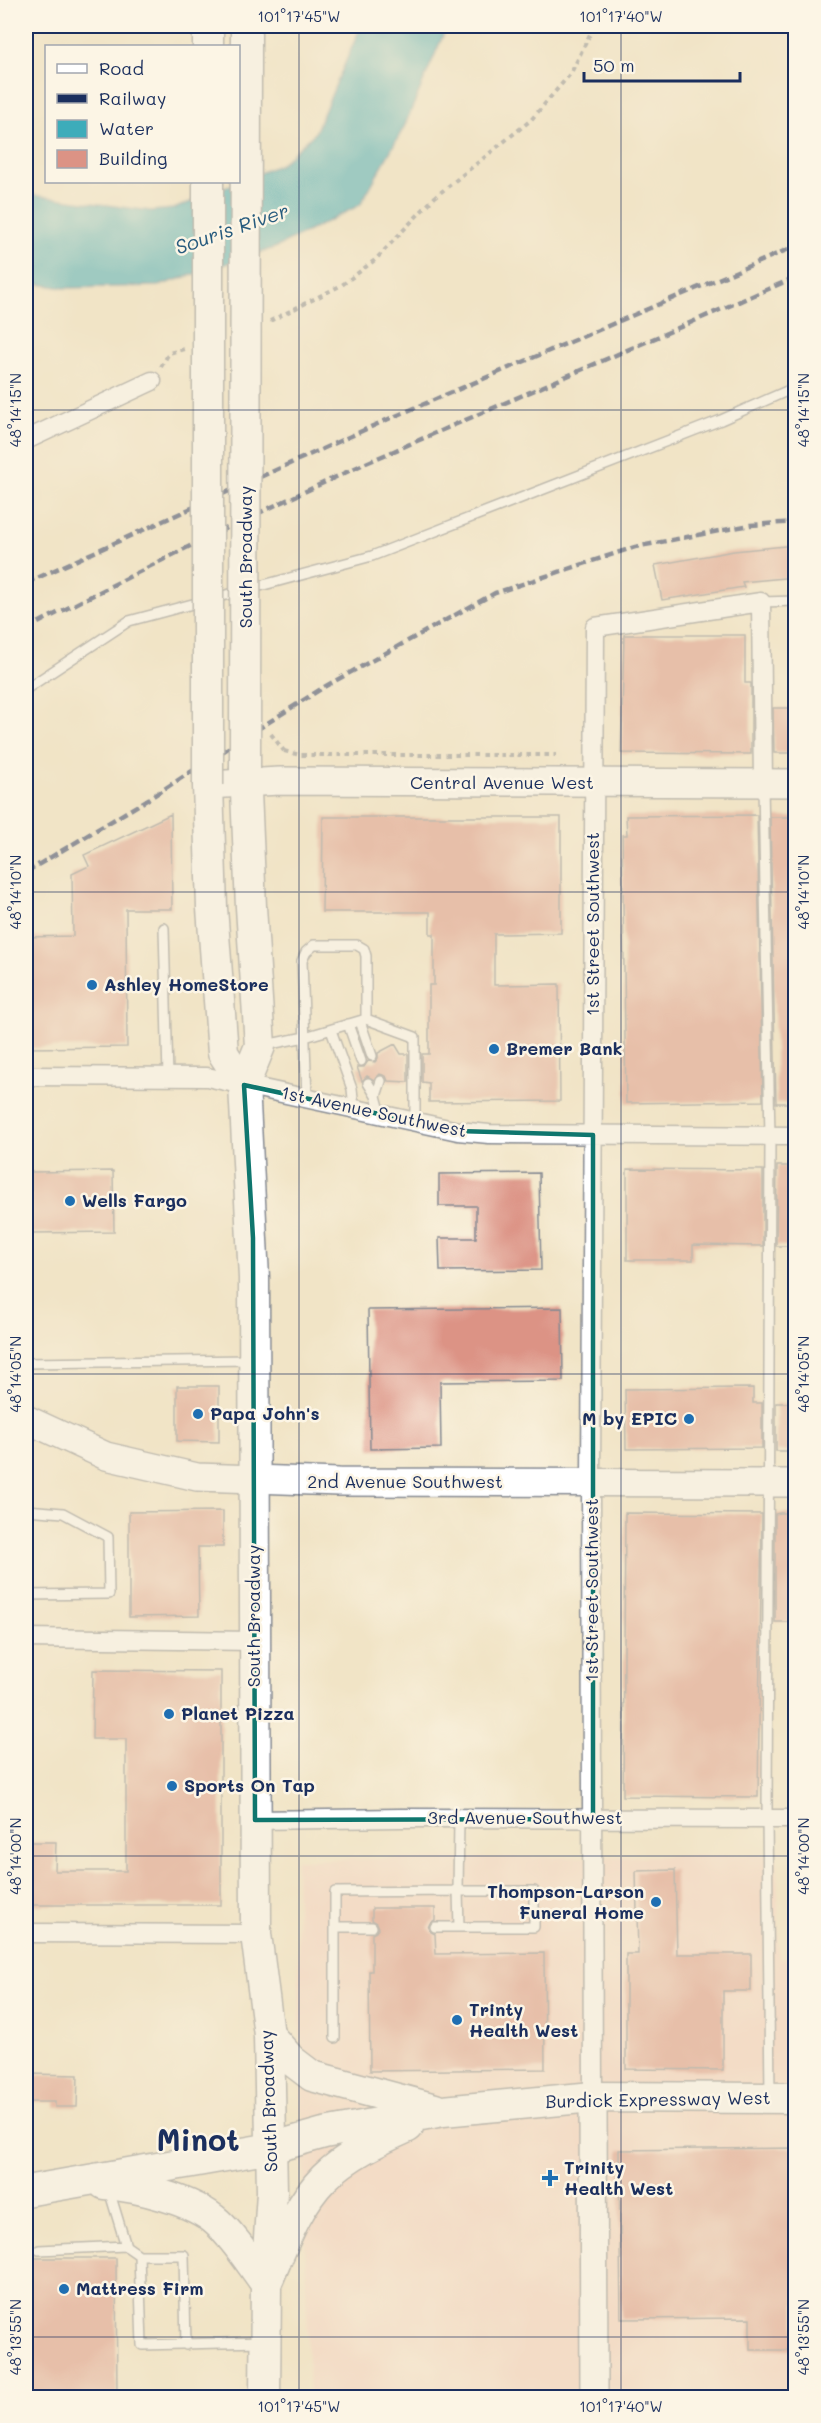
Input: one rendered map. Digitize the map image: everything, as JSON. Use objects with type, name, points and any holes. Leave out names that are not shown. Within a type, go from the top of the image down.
[{"type":"main road","points":[[208,26],[208,45]]},
{"type":"main road","name":"South Broadway","points":[[246,26],[245,775],[260,1046],[244,1085],[252,1228],[254,1360],[256,1934],[268,2035],[272,2192],[266,2284],[265,2397]]},
{"type":"main road","points":[[208,183],[208,785],[212,908],[223,1053],[244,1085]]},
{"type":"main road","points":[[268,2035],[291,2060],[312,2076],[444,2111]]},
{"type":"main road","name":"Burdick Expressway West","points":[[26,2191],[93,2184],[271,2148],[324,2133],[444,2111],[593,2097],[783,2098]]},
{"type":"main road","points":[[93,2184],[119,2185],[184,2203],[200,2210],[217,2222],[266,2284],[296,2220],[325,2178],[348,2159],[392,2134],[444,2111]]},
{"type":"street","points":[[26,440],[152,381]]},
{"type":"street","points":[[761,602],[763,783]]},
{"type":"street","name":"1st Street Southwest","points":[[594,2397],[591,1483],[595,627],[761,602]]},
{"type":"street","name":"Central Avenue West","points":[[208,785],[245,775],[593,783],[795,783]]},
{"type":"street","name":"1st Avenue Southwest","points":[[26,1076],[207,1077],[414,1122],[479,1133],[795,1136]]},
{"type":"street","name":"2nd Avenue Southwest","points":[[26,1419],[106,1456],[197,1477],[339,1482],[795,1483]]},
{"type":"street","points":[[26,1638],[254,1641]]},
{"type":"street","name":"3rd Avenue Southwest","points":[[255,1820],[795,1819]]},
{"type":"street","points":[[26,1933],[256,1934]]},
{"type":"lane","points":[[26,689],[129,621],[372,556],[721,420],[795,387]]},
{"type":"lane","points":[[761,602],[795,601]]},
{"type":"lane","points":[[763,783],[770,1137],[767,1818],[783,2098]]},
{"type":"lane","points":[[164,928],[168,1077]]},
{"type":"lane","points":[[307,1098],[302,961],[306,952],[314,945],[357,945],[364,949],[366,956],[363,1020],[372,1056]]},
{"type":"lane","points":[[260,1046],[305,1037],[363,1020],[415,1037],[414,1122]]},
{"type":"lane","points":[[348,1024],[362,1061]]},
{"type":"lane","points":[[331,1030],[352,1089],[354,1108]]},
{"type":"lane","points":[[376,1096],[381,1081]]},
{"type":"lane","points":[[368,1083],[376,1096],[381,1114]]},
{"type":"lane","points":[[26,1363],[254,1360]]},
{"type":"lane","points":[[26,1510],[63,1513],[108,1537],[109,1594],[26,1595]]},
{"type":"lane","points":[[459,1818],[459,1927]]},
{"type":"lane","points":[[335,2038],[335,1892],[534,1891],[534,1927],[435,1927]]},
{"type":"lane","points":[[335,1927],[372,1928]]},
{"type":"lane","points":[[93,2184],[126,2246],[138,2254],[184,2254],[186,2345]]},
{"type":"lane","points":[[39,2250],[126,2246]]},
{"type":"lane","points":[[138,2254],[141,2345],[265,2342]]},
{"type":"path","points":[[263,324],[342,285],[375,260],[435,197],[531,120],[571,73],[594,26]]},
{"type":"path","points":[[152,381],[169,352],[189,348]]},
{"type":"path","points":[[284,751],[300,754],[556,754]]},
{"type":"highlighted area","points":[[244,1085],[458,1131],[593,1135],[593,1819],[255,1820],[253,1238]]},
{"type":"shaded area","name":"Trinity Health West","points":[[777,1855],[779,1958],[796,1958],[795,2397],[309,2397],[296,1860]]},
{"type":"water","name":"Souris River","points":[[361,26],[447,26],[404,127],[360,205],[277,247],[158,286],[64,288],[26,282],[26,194],[151,211],[174,209],[281,164],[315,133]]},
{"type":"building","points":[[795,545],[795,577],[742,582],[744,587],[662,600],[655,565],[734,551]]},
{"type":"building","points":[[624,635],[745,635],[745,683],[751,683],[751,754],[621,753]]},
{"type":"building","points":[[773,708],[795,708],[795,753],[774,753]]},
{"type":"building","points":[[171,814],[172,909],[126,909],[127,1047],[26,1048],[26,937],[73,936],[72,874],[89,866],[84,855]]},
{"type":"building","points":[[757,815],[763,1101],[626,1103],[622,835],[627,835],[626,816]]},
{"type":"building","points":[[323,817],[561,817],[561,933],[494,934],[494,985],[559,984],[560,1101],[429,1102],[429,1083],[422,1082],[422,1054],[429,1054],[429,985],[434,985],[434,934],[430,934],[430,912],[322,912]]},
{"type":"building","points":[[770,817],[795,817],[795,1103],[776,1103]]},
{"type":"building","points":[[395,1044],[401,1054],[408,1054],[408,1082],[388,1081],[386,1076],[380,1074],[374,1080],[367,1076],[362,1081],[357,1067],[364,1067],[368,1061],[375,1062],[378,1053]]},
{"type":"building","points":[[777,1166],[795,1166],[795,1246],[776,1246]]},
{"type":"building","points":[[627,1169],[763,1170],[763,1246],[693,1245],[693,1260],[627,1260]]},
{"type":"building","points":[[113,1171],[114,1232],[31,1233],[31,1172]]},
{"type":"building","points":[[539,1173],[541,1270],[440,1271],[439,1238],[476,1238],[476,1206],[439,1206],[439,1174]]},
{"type":"building","points":[[562,1308],[563,1381],[440,1382],[441,1448],[370,1449],[368,1310]]},
{"type":"building","name":"Papa John's","points":[[177,1386],[219,1386],[219,1442],[177,1441]]},
{"type":"building","name":"M by EPIC","points":[[753,1388],[753,1403],[762,1403],[762,1448],[626,1449],[625,1389]]},
{"type":"building","points":[[776,1403],[795,1403],[795,1451],[776,1451]]},
{"type":"building","points":[[223,1511],[223,1547],[198,1547],[199,1616],[129,1617],[129,1512]]},
{"type":"building","points":[[625,1513],[762,1514],[758,1797],[623,1796]]},
{"type":"building","points":[[795,1513],[795,1622],[775,1622],[775,1514]]},
{"type":"building","points":[[93,1670],[221,1671],[221,1905],[27,1905],[27,1842],[56,1842],[55,1871],[126,1871],[126,1739],[92,1739]]},
{"type":"building","points":[[675,1870],[677,1954],[751,1954],[751,1991],[723,1991],[723,2070],[626,2069],[626,1954],[638,1954],[636,1871]]},
{"type":"building","name":"Trinty Health West","points":[[372,1908],[435,1908],[435,1920],[428,1928],[435,1934],[436,1954],[544,1953],[545,2069],[370,2071],[369,1971],[372,1971],[372,1934],[379,1928],[372,1920]]},
{"type":"building","points":[[27,2074],[78,2075],[77,2107],[55,2107],[55,2102],[27,2102]]},
{"type":"building","points":[[795,2148],[795,2350],[750,2350],[750,2318],[621,2319],[619,2150]]},
{"type":"building","points":[[26,2258],[116,2258],[117,2397],[26,2397]]},
{"type":"railway","points":[[26,583],[384,421],[796,246]]},
{"type":"railway","points":[[26,629],[214,534],[366,463],[796,277]]},
{"type":"railway","points":[[26,872],[150,798],[324,687],[495,593],[635,547],[750,525],[796,522]]},
{"type":"place","name":"Ashley HomeStore","points":[[92,985]]},
{"type":"place","name":"Bremer Bank","points":[[494,1049]]},
{"type":"place","name":"Wells Fargo","points":[[70,1201]]},
{"type":"place","name":"Papa John's","points":[[198,1414]]},
{"type":"place","name":"M by EPIC","points":[[689,1419]]},
{"type":"place","name":"Planet Pizza","points":[[169,1714]]},
{"type":"place","name":"Sports On Tap","points":[[172,1786]]},
{"type":"place","name":"Thompson-Larson Funeral Home","points":[[656,1902]]},
{"type":"place","name":"Trinty Health West","points":[[457,2020]]},
{"type":"place","name":"Trinity Health West","points":[[550,2178]]},
{"type":"place","name":"Mattress Firm","points":[[64,2289]]},
{"type":"district","name":"Minot","points":[[198,2141]]}]
